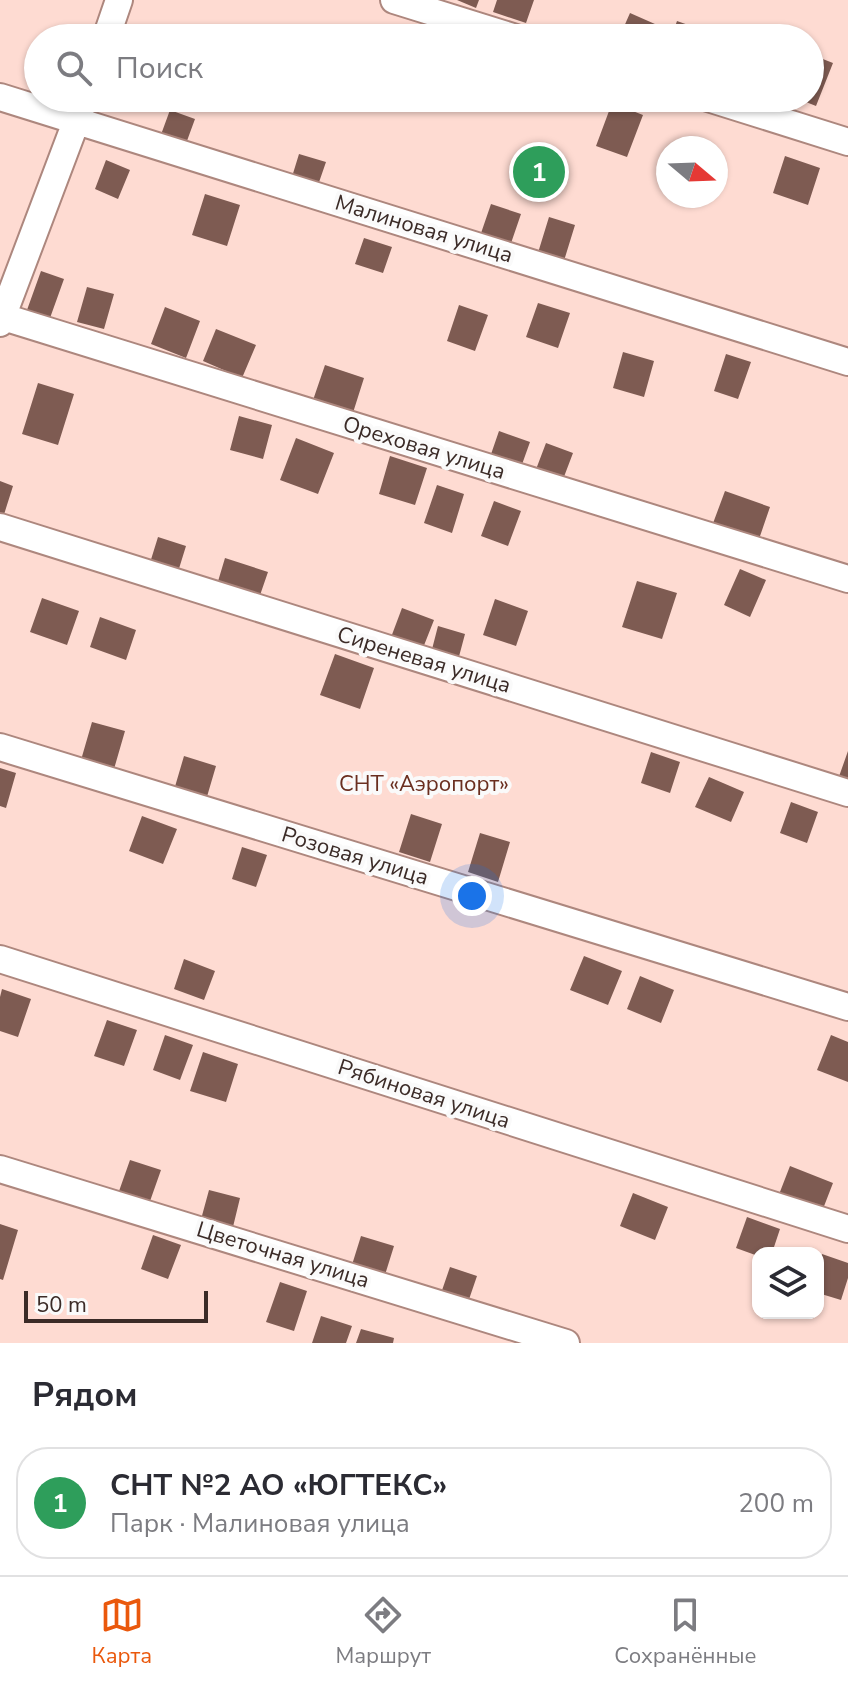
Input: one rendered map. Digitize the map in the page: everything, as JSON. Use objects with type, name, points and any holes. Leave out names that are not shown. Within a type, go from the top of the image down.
[{"type":"street","points":[[111,24],[119,0]]},
{"type":"street","points":[[394,0],[471,24]]},
{"type":"street","name":"Малиновая улица","points":[[0,97],[24,101]]},
{"type":"street","points":[[1,319],[80,112]]},
{"type":"street","name":"Малиновая улица","points":[[87,112],[848,362]]},
{"type":"street","points":[[753,112],[848,142]]},
{"type":"street","name":"Ореховая улица","points":[[1,319],[848,579]]},
{"type":"street","name":"Сиреневая улица","points":[[0,527],[848,793]]},
{"type":"street","name":"Розовая улица","points":[[0,747],[848,1007]]},
{"type":"street","name":"Рябиновая улица","points":[[0,959],[848,1229]]},
{"type":"street","name":"Цветочная улица","points":[[0,1169],[566,1343]]},
{"type":"green space","name":"СНТ «Аэропорт»","points":[[0,0],[848,0],[848,1343],[0,1343]]},
{"type":"building","points":[[457,0],[479,0],[476,8]]},
{"type":"building","points":[[497,0],[534,0],[526,23],[493,12]]},
{"type":"building","points":[[630,13],[655,24],[625,24]]},
{"type":"building","points":[[824,59],[833,63],[824,86]]},
{"type":"building","points":[[169,112],[195,119],[184,149],[159,140]]},
{"type":"building","points":[[609,112],[643,115],[627,157],[596,146]]},
{"type":"building","points":[[299,154],[326,162],[317,188],[291,180]]},
{"type":"building","points":[[785,156],[820,168],[808,205],[773,193]]},
{"type":"building","points":[[106,160],[130,170],[118,199],[95,189]]},
{"type":"building","points":[[205,194],[240,205],[227,246],[192,235]]},
{"type":"building","points":[[491,204],[521,214],[509,249],[479,239]]},
{"type":"building","points":[[549,217],[575,225],[563,264],[537,256]]},
{"type":"building","points":[[364,238],[392,247],[383,273],[355,264]]},
{"type":"building","points":[[41,271],[64,279],[50,318],[27,310]]},
{"type":"building","points":[[87,287],[114,294],[104,329],[77,322]]},
{"type":"building","points":[[538,303],[570,313],[558,348],[526,337]]},
{"type":"building","points":[[459,305],[488,315],[475,351],[447,341]]},
{"type":"building","points":[[165,307],[200,321],[186,358],[151,344]]},
{"type":"building","points":[[216,329],[256,345],[242,378],[203,361]]},
{"type":"building","points":[[623,352],[654,361],[644,397],[613,388]]},
{"type":"building","points":[[726,354],[751,362],[738,399],[714,391]]},
{"type":"building","points":[[325,365],[364,378],[351,419],[311,406]]},
{"type":"building","points":[[38,383],[74,394],[58,445],[22,434]]},
{"type":"building","points":[[239,416],[272,425],[263,459],[230,450]]},
{"type":"building","points":[[499,431],[530,442],[520,470],[489,460]]},
{"type":"building","points":[[296,438],[334,453],[318,494],[280,480]]},
{"type":"building","points":[[546,443],[573,453],[562,482],[535,472]]},
{"type":"building","points":[[390,456],[427,468],[415,505],[379,494]]},
{"type":"building","points":[[0,481],[13,486],[1,524],[0,523]]},
{"type":"building","points":[[437,485],[464,494],[452,533],[424,523]]},
{"type":"building","points":[[725,491],[770,507],[758,542],[712,526]]},
{"type":"building","points":[[494,501],[521,511],[508,546],[481,536]]},
{"type":"building","points":[[158,537],[186,546],[177,575],[149,566]]},
{"type":"building","points":[[225,558],[268,572],[258,601],[216,588]]},
{"type":"building","points":[[740,569],[766,580],[750,617],[724,605]]},
{"type":"building","points":[[637,581],[677,593],[662,639],[622,627]]},
{"type":"building","points":[[42,598],[79,611],[67,645],[30,632]]},
{"type":"building","points":[[495,599],[528,611],[516,646],[483,635]]},
{"type":"building","points":[[402,608],[434,620],[421,653],[390,640]]},
{"type":"building","points":[[100,617],[136,630],[126,660],[90,647]]},
{"type":"building","points":[[438,626],[465,634],[457,664],[430,657]]},
{"type":"building","points":[[335,654],[374,668],[360,709],[320,695]]},
{"type":"building","points":[[92,722],[125,731],[114,769],[81,760]]},
{"type":"building","points":[[848,751],[848,789],[836,785]]},
{"type":"building","points":[[651,752],[680,762],[670,793],[641,783]]},
{"type":"building","points":[[184,756],[216,766],[206,800],[174,790]]},
{"type":"building","points":[[0,768],[16,773],[6,808],[0,806]]},
{"type":"building","points":[[709,777],[744,792],[731,822],[695,807]]},
{"type":"building","points":[[791,802],[818,812],[807,843],[780,833]]},
{"type":"building","points":[[411,814],[442,824],[430,862],[399,852]]},
{"type":"building","points":[[142,816],[177,829],[163,864],[129,851]]},
{"type":"building","points":[[480,833],[510,842],[498,882],[468,872]]},
{"type":"building","points":[[242,847],[267,855],[256,887],[232,879]]},
{"type":"building","points":[[584,956],[622,971],[608,1005],[570,990]]},
{"type":"building","points":[[184,959],[215,971],[204,1000],[174,989]]},
{"type":"building","points":[[640,976],[674,990],[661,1023],[627,1009]]},
{"type":"building","points":[[2,989],[31,999],[18,1037],[0,1031]]},
{"type":"building","points":[[107,1020],[137,1030],[124,1066],[94,1056]]},
{"type":"building","points":[[165,1035],[193,1045],[180,1080],[153,1070]]},
{"type":"building","points":[[831,1035],[848,1042],[848,1082],[817,1070]]},
{"type":"building","points":[[203,1052],[238,1064],[226,1102],[190,1091]]},
{"type":"building","points":[[130,1160],[161,1170],[149,1204],[118,1194]]},
{"type":"building","points":[[790,1166],[833,1183],[821,1214],[778,1197]]},
{"type":"building","points":[[209,1190],[240,1198],[232,1231],[200,1223]]},
{"type":"building","points":[[633,1193],[668,1207],[655,1240],[620,1226]]},
{"type":"building","points":[[747,1217],[780,1229],[774,1247],[752,1247],[752,1254],[736,1248]]},
{"type":"building","points":[[0,1224],[18,1230],[3,1280],[0,1279]]},
{"type":"building","points":[[153,1235],[181,1245],[168,1279],[141,1269]]},
{"type":"building","points":[[361,1236],[394,1246],[384,1278],[351,1268]]},
{"type":"building","points":[[824,1255],[848,1263],[848,1278],[841,1300],[824,1295]]},
{"type":"building","points":[[450,1267],[477,1276],[465,1311],[438,1302]]},
{"type":"building","points":[[280,1282],[307,1291],[294,1331],[266,1322]]},
{"type":"building","points":[[321,1316],[352,1326],[346,1343],[312,1343]]},
{"type":"building","points":[[361,1329],[394,1338],[393,1343],[356,1343]]},
{"type":"place","name":"СНТ №2 АО «ЮГТЕКС»","points":[[539,172]]}]
